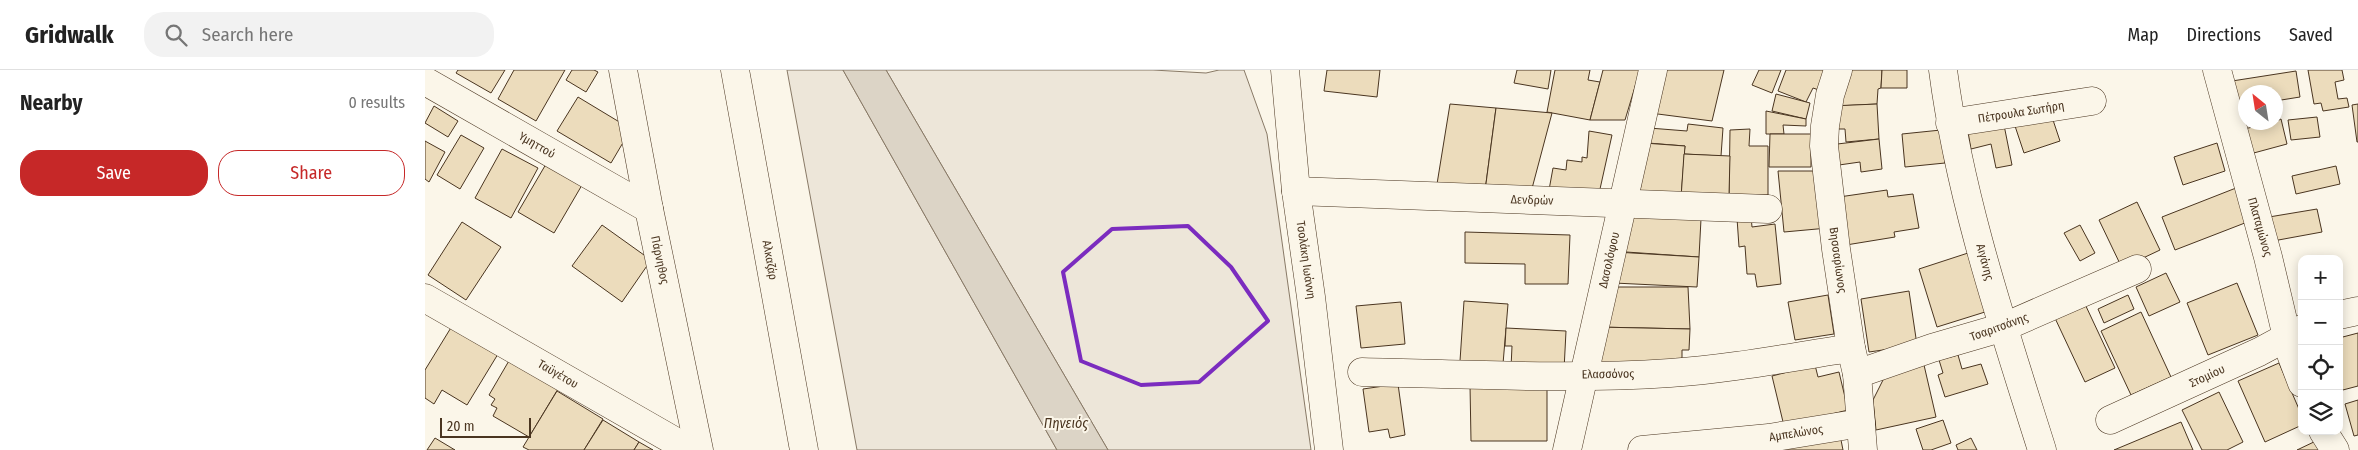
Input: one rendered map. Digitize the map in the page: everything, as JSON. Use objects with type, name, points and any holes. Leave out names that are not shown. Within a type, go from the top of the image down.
[{"type":"street","name":"Πάρνηθος","points":[[623,70],[649,209],[699,450]]},
{"type":"street","name":"Αλκαζάρ","points":[[735,70],[804,450]]},
{"type":"street","name":"Τσολάκη Ιωάννη","points":[[1285,70],[1296,191],[1329,450]]},
{"type":"street","name":"Δασολόφου","points":[[1567,450],[1653,70]]},
{"type":"street","name":"Βησσαρίωνος","points":[[1838,70],[1829,103],[1824,146],[1836,249],[1851,348],[1857,374],[1863,450]]},
{"type":"street","name":"Αιγάνης","points":[[1943,70],[1950,124],[2004,327],[2042,450]]},
{"type":"street","name":"Πλαταμώνος","points":[[2217,70],[2295,332],[2298,354]]},
{"type":"street","name":"Υμηττού","points":[[425,81],[649,209]]},
{"type":"street","name":"Πέτρουλα Σωτήρη","points":[[1950,124],[2092,101]]},
{"type":"street","name":"Δενδρών","points":[[1296,191],[1767,209]]},
{"type":"street","name":"Τσαριτσάνης","points":[[1857,374],[1932,348],[2004,327],[2137,269]]},
{"type":"street","name":"Ταϋγέτου","points":[[425,298],[690,450]]},
{"type":"street","points":[[2343,315],[2358,311]]},
{"type":"street","name":"Στομίου","points":[[2110,420],[2259,352],[2295,332]]},
{"type":"street","name":"Ελασσόνος","points":[[1362,372],[1584,375],[1711,370],[1851,348]]},
{"type":"street","name":"Αμπελώνος","points":[[1642,450],[1671,449],[1769,438],[1861,422]]},
{"type":"street","points":[[2326,435],[2335,450]]},
{"type":"highlighted area","points":[[1188,226],[1231,267],[1268,321],[1199,382],[1141,385],[1081,361],[1063,272],[1112,229]]},
{"type":"shaded area","points":[[787,70],[843,70],[1057,450],[857,450]]},
{"type":"shaded area","points":[[886,70],[1153,70],[1206,73],[1219,70],[1244,70],[1267,134],[1311,450],[1108,450]]},
{"type":"water","name":"Πηνειός","points":[[843,70],[886,70],[1108,450],[1057,450]]},
{"type":"building","points":[[458,70],[505,70],[491,93],[456,73]]},
{"type":"building","points":[[514,70],[565,70],[536,121],[498,99]]},
{"type":"building","points":[[572,70],[594,70],[598,72],[586,92],[566,80]]},
{"type":"building","points":[[1327,70],[1380,70],[1377,97],[1324,91]]},
{"type":"building","points":[[1517,70],[1551,70],[1548,89],[1514,83]]},
{"type":"building","points":[[1555,70],[1590,70],[1588,80],[1600,82],[1590,120],[1547,112]]},
{"type":"building","points":[[1603,70],[1640,70],[1625,120],[1590,120]]},
{"type":"building","points":[[1660,70],[1724,70],[1712,121],[1650,113]]},
{"type":"building","points":[[1759,70],[1781,70],[1772,93],[1752,85]]},
{"type":"building","points":[[1786,70],[1827,70],[1819,90],[1813,88],[1806,102],[1778,91]]},
{"type":"building","points":[[1842,70],[1882,70],[1881,88],[1878,89],[1877,104],[1837,106]]},
{"type":"building","points":[[1882,70],[1907,70],[1907,88],[1881,88]]},
{"type":"building","points":[[2308,70],[2342,70],[2344,80],[2335,82],[2338,99],[2347,98],[2349,107],[2323,111],[2321,103],[2314,104]]},
{"type":"building","points":[[2296,71],[2300,97],[2283,100],[2283,85],[2238,85],[2238,107],[2236,107],[2232,81]]},
{"type":"building","points":[[1776,94],[1810,103],[1806,119],[1772,111]]},
{"type":"building","points":[[578,97],[631,129],[611,163],[557,131]]},
{"type":"building","points":[[1450,104],[1496,108],[1485,191],[1437,184]]},
{"type":"building","points":[[1877,104],[1879,139],[1846,142],[1845,129],[1831,129],[1830,106]]},
{"type":"building","points":[[2358,104],[2358,142],[2357,142],[2352,105]]},
{"type":"building","points":[[434,106],[458,121],[448,137],[425,123]]},
{"type":"building","points":[[1496,108],[1552,113],[1530,196],[1485,191]]},
{"type":"building","points":[[1766,111],[1806,119],[1806,126],[1783,125],[1784,134],[1766,134]]},
{"type":"building","points":[[2051,114],[2060,141],[2024,153],[2015,126]]},
{"type":"building","points":[[2317,117],[2320,137],[2291,140],[2288,120]]},
{"type":"building","points":[[1688,124],[1723,128],[1721,156],[1684,154],[1685,146],[1648,143],[1649,128],[1687,131]]},
{"type":"building","points":[[2004,125],[2012,165],[1996,168],[1991,144],[1971,149],[1968,132]]},
{"type":"building","points":[[2283,127],[2287,144],[2250,154],[2244,130],[2283,130]]},
{"type":"building","points":[[1750,129],[1749,146],[1768,146],[1768,195],[1729,195],[1730,130]]},
{"type":"building","points":[[1941,130],[1945,163],[1905,167],[1902,134]]},
{"type":"building","points":[[1589,131],[1612,135],[1598,198],[1549,190],[1553,168],[1566,170],[1567,160],[1582,162],[1582,157],[1587,158]]},
{"type":"building","points":[[1770,134],[1811,134],[1811,167],[1769,167]]},
{"type":"building","points":[[461,135],[484,148],[460,189],[437,175]]},
{"type":"building","points":[[1879,139],[1882,169],[1861,172],[1860,162],[1832,166],[1829,145]]},
{"type":"building","points":[[425,141],[445,152],[429,182],[425,179]]},
{"type":"building","points":[[1644,143],[1685,146],[1681,198],[1640,195]]},
{"type":"building","points":[[2217,143],[2225,171],[2183,185],[2174,157]]},
{"type":"building","points":[[502,149],[538,168],[511,218],[475,198]]},
{"type":"building","points":[[1684,154],[1730,156],[1729,195],[1681,198]]},
{"type":"building","points":[[546,164],[582,185],[554,233],[518,212]]},
{"type":"building","points":[[2336,166],[2340,184],[2296,194],[2292,176]]},
{"type":"building","points":[[1778,171],[1821,171],[1828,228],[1784,232]]},
{"type":"building","points":[[2236,188],[2250,221],[2175,250],[2162,217]]},
{"type":"building","points":[[1887,190],[1888,197],[1913,194],[1919,228],[1894,232],[1895,237],[1846,245],[1839,197]]},
{"type":"building","points":[[2137,202],[2160,250],[2122,268],[2099,220]]},
{"type":"building","points":[[2317,209],[2322,232],[2273,241],[2269,217]]},
{"type":"building","points":[[1628,215],[1701,219],[1699,257],[1626,252]]},
{"type":"building","points":[[1751,216],[1752,227],[1775,224],[1781,284],[1757,287],[1755,274],[1747,274],[1745,246],[1739,247],[1737,218]]},
{"type":"building","points":[[462,222],[501,247],[466,300],[428,275]]},
{"type":"building","points":[[602,225],[651,260],[622,302],[572,266]]},
{"type":"building","points":[[2080,225],[2095,253],[2080,261],[2064,233]]},
{"type":"building","points":[[1465,232],[1570,235],[1568,284],[1525,284],[1525,264],[1465,263]]},
{"type":"building","points":[[1616,252],[1699,257],[1697,287],[1614,283]]},
{"type":"building","points":[[1968,253],[1985,312],[1937,327],[1919,269]]},
{"type":"building","points":[[2166,273],[2180,302],[2149,316],[2136,287]]},
{"type":"building","points":[[2237,283],[2258,335],[2208,355],[2187,303]]},
{"type":"building","points":[[1608,287],[1688,287],[1690,329],[1597,327]]},
{"type":"building","points":[[1909,291],[1917,345],[1869,352],[1861,299]]},
{"type":"building","points":[[1828,295],[1834,334],[1795,340],[1788,302]]},
{"type":"building","points":[[2128,295],[2134,309],[2104,323],[2098,309]]},
{"type":"building","points":[[1464,301],[1508,304],[1503,364],[1460,361]]},
{"type":"building","points":[[1401,302],[1405,344],[1361,348],[1356,306]]},
{"type":"building","points":[[2084,302],[2115,368],[2085,382],[2054,316]]},
{"type":"building","points":[[2141,312],[2171,377],[2131,395],[2101,331]]},
{"type":"building","points":[[452,326],[498,354],[467,405],[442,390],[434,404],[425,398],[425,370]]},
{"type":"building","points":[[1597,327],[1690,329],[1689,350],[1682,350],[1682,368],[1594,365]]},
{"type":"building","points":[[1506,328],[1566,331],[1564,370],[1511,368],[1512,346],[1505,346]]},
{"type":"building","points":[[2358,333],[2358,386],[2343,390],[2343,345],[2343,337]]},
{"type":"building","points":[[1958,355],[1962,369],[1981,364],[1988,384],[1945,397],[1938,375],[1943,373],[1939,360]]},
{"type":"building","points":[[510,359],[561,384],[529,437],[493,416],[497,408],[491,405],[495,399],[489,395]]},
{"type":"building","points":[[2279,363],[2298,407],[2298,427],[2265,442],[2238,381]]},
{"type":"building","points":[[1815,365],[1818,377],[1839,372],[1848,410],[1784,426],[1772,376]]},
{"type":"building","points":[[1924,365],[1936,417],[1876,430],[1873,400],[1885,376]]},
{"type":"building","points":[[1398,384],[1405,435],[1390,438],[1388,429],[1369,432],[1363,389]]},
{"type":"building","points":[[1547,384],[1547,441],[1471,441],[1470,385]]},
{"type":"building","points":[[557,391],[603,419],[584,450],[529,450],[523,447]]},
{"type":"building","points":[[2219,392],[2243,442],[2227,450],[2202,450],[2182,410]]},
{"type":"building","points":[[2358,400],[2358,435],[2354,436],[2345,404]]},
{"type":"building","points":[[603,420],[639,442],[634,450],[584,450]]},
{"type":"building","points":[[1943,420],[1951,443],[1931,450],[1923,450],[1916,429]]},
{"type":"building","points":[[2181,422],[2193,450],[2114,450]]},
{"type":"building","points":[[1840,435],[1843,450],[1785,450],[1784,445]]},
{"type":"building","points":[[435,438],[455,450],[427,450]]},
{"type":"building","points":[[1971,438],[1977,450],[1958,450],[1956,445]]},
{"type":"building","points":[[2318,440],[2323,450],[2297,450]]},
{"type":"building","points":[[639,442],[653,450],[634,450]]}]
